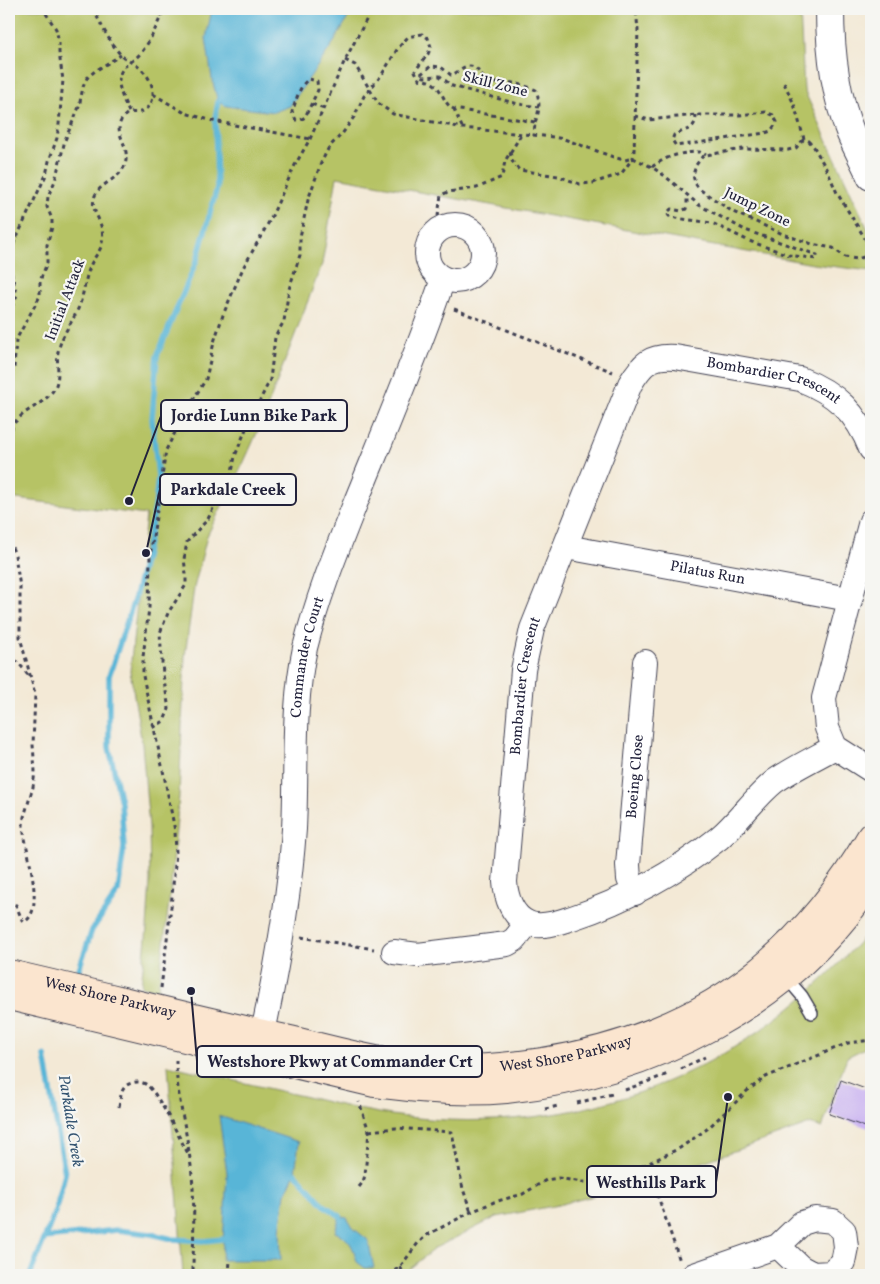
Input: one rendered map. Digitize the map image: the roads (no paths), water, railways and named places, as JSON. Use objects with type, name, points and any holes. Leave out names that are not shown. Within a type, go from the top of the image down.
[{"type":"main road","name":"West Shore Parkway","points":[[779,968],[846,877],[871,837]]},
{"type":"main road","name":"West Shore Parkway","points":[[9,996],[261,1045],[417,1067],[456,1069],[511,1066],[563,1058],[618,1046],[672,1025],[720,999],[761,970],[802,963],[824,942],[851,911],[871,880]]},
{"type":"main road","name":"West Shore Parkway","points":[[9,974],[261,1045]]},
{"type":"street","points":[[830,9],[833,59],[839,95],[851,133],[871,176]]},
{"type":"street","name":"Commander Court","points":[[261,1045],[287,903],[296,796],[296,710],[305,650],[328,573],[443,280]]},
{"type":"street","name":"Bombardier Crescent","points":[[528,923],[520,918],[509,903],[505,882],[523,670],[532,629],[630,384],[638,370],[654,358],[675,357],[800,379],[818,386],[834,396],[851,413],[864,432],[871,449]]},
{"type":"street","points":[[871,520],[824,698],[827,728],[835,747],[871,770]]},
{"type":"street","name":"Pilatus Run","points":[[566,547],[849,599]]},
{"type":"street","name":"Boeing Close","points":[[635,892],[629,879],[628,866],[645,662]]},
{"type":"street","points":[[385,951],[418,955],[507,944],[514,940],[528,923],[547,924],[600,909],[666,876],[721,836],[774,783],[789,772],[835,747]]},
{"type":"street","points":[[688,1270],[778,1246]]},
{"type":"lane","points":[[779,968],[802,996],[812,1013]]},
{"type":"water","points":[[212,9],[353,9],[334,42],[290,106],[274,112],[226,106],[218,102],[212,79],[206,38]]},
{"type":"water","points":[[219,1116],[299,1142],[295,1173],[285,1194],[280,1231],[281,1260],[222,1260],[227,1173]]},
{"type":"water","points":[[340,1216],[347,1218],[353,1228],[368,1240],[374,1268],[365,1268],[357,1262],[348,1240],[335,1232]]},
{"type":"waterway","name":"Parkdale Creek","points":[[79,969],[92,930],[118,892],[124,847],[121,803],[109,747],[109,676],[135,597],[155,507],[158,477],[152,419],[157,356],[197,260],[217,188],[215,118],[218,102]]},
{"type":"waterway","name":"Parkdale Creek","points":[[30,1275],[55,1212],[65,1174],[45,1056]]},
{"type":"waterway","points":[[295,1173],[324,1205],[340,1216]]},
{"type":"waterway","points":[[44,1238],[117,1230],[173,1239],[204,1241],[223,1239]]},
{"type":"place","name":"Jordie Lunn Bike Park","points":[[129,501]]},
{"type":"place","name":"Parkdale Creek","points":[[146,553]]},
{"type":"place","name":"Westshore Pkwy at Commander Crt","points":[[191,991]]},
{"type":"place","name":"Westhills Park","points":[[728,1097]]}]
